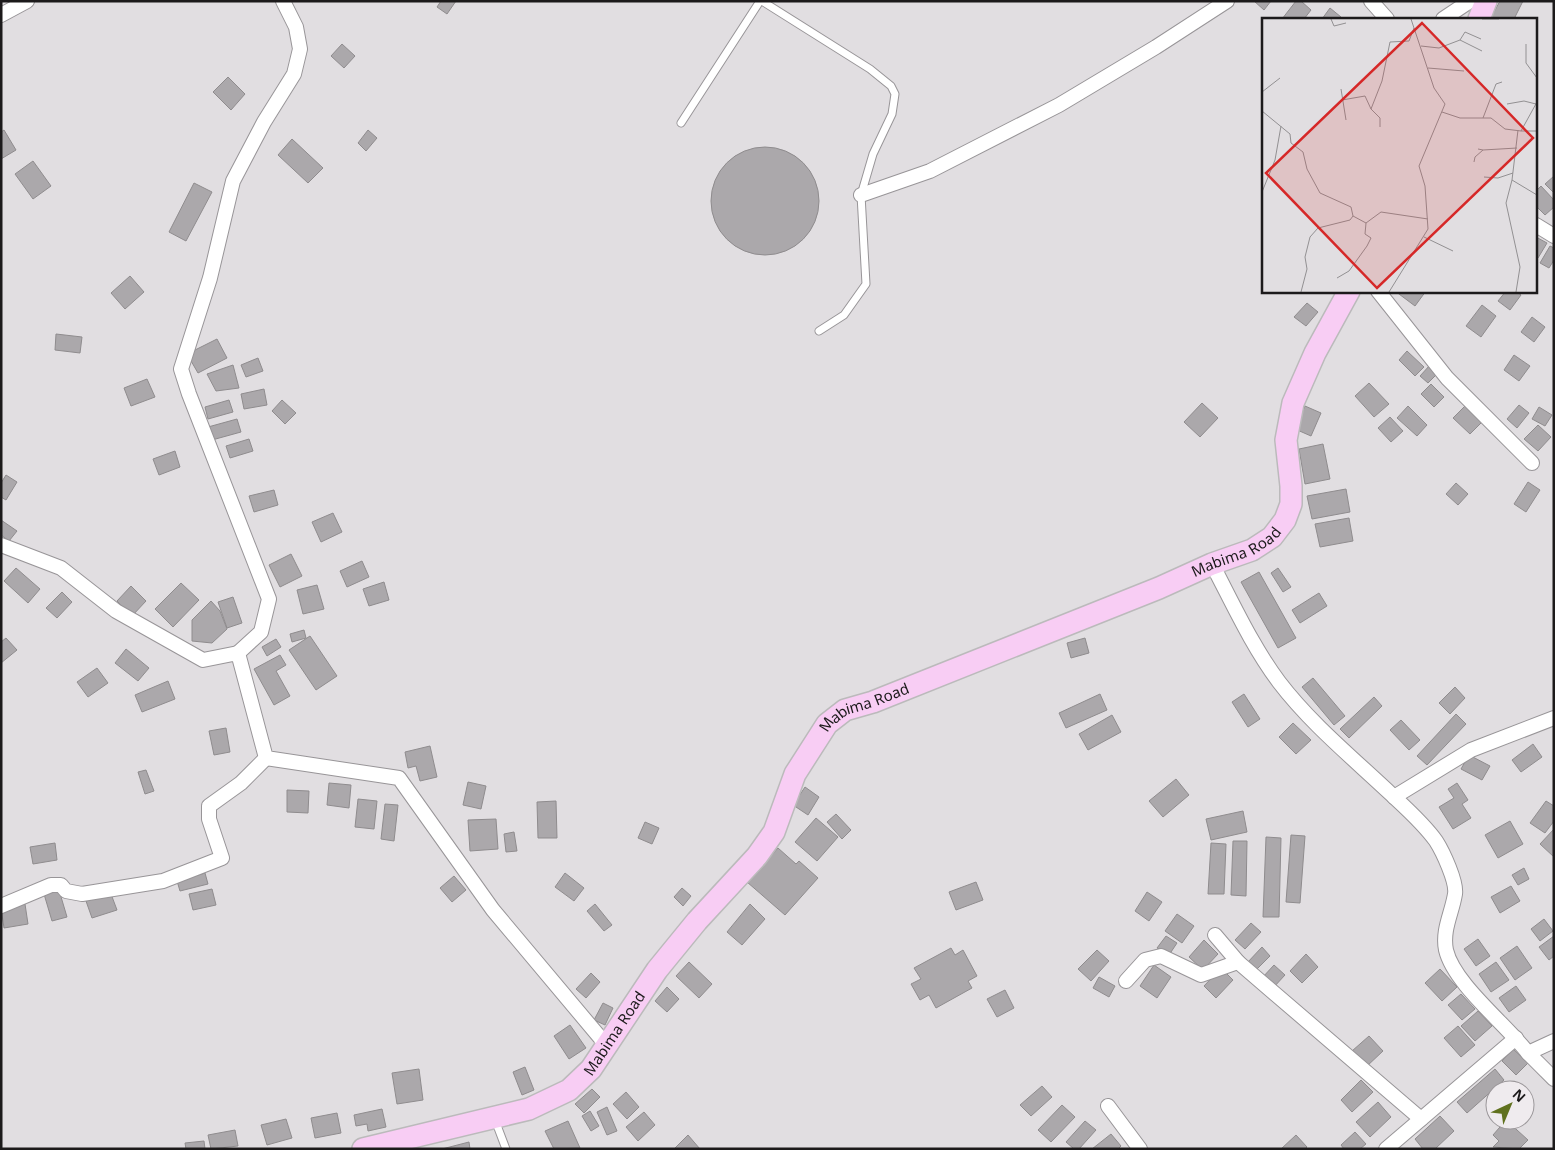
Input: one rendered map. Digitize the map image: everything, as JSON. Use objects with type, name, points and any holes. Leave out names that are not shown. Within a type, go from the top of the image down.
[{"type":"main road","points":[[1479,18],[1486,1]]},
{"type":"main road","name":"Mabima Road","points":[[363,1149],[529,1109],[569,1090],[591,1070],[608,1047],[635,1000],[657,970],[697,921],[758,856],[774,832],[795,774],[827,724],[845,710],[873,702],[1004,648],[1159,588],[1212,564],[1252,550],[1272,537],[1285,520],[1290,504],[1291,486],[1286,440],[1293,403],[1315,353],[1348,292]]},
{"type":"street","points":[[1,15],[27,1]]},
{"type":"street","points":[[1,545],[61,568],[116,611],[204,660],[238,653],[261,632],[269,599],[181,369],[210,278],[233,181],[264,122],[294,74],[300,49],[296,27],[282,1]]},
{"type":"street","points":[[861,195],[930,171],[1059,105],[1156,47],[1227,1]]},
{"type":"street","points":[[1371,1],[1386,18]]},
{"type":"street","points":[[1444,18],[1470,1]]},
{"type":"street","points":[[1538,226],[1554,236]]},
{"type":"street","points":[[1379,292],[1447,378],[1532,464]]},
{"type":"street","points":[[1212,564],[1256,647],[1279,683],[1310,716],[1419,821],[1437,842],[1452,878],[1455,893],[1446,930],[1446,950],[1453,966],[1466,985],[1554,1079]]},
{"type":"street","points":[[238,653],[266,758]]},
{"type":"street","points":[[1394,797],[1471,750],[1554,718]]},
{"type":"street","points":[[266,758],[399,778],[492,910],[608,1047]]},
{"type":"street","points":[[1,906],[51,885],[61,885],[66,891],[82,894],[163,881],[222,858],[209,819],[209,806],[241,783],[266,758]]},
{"type":"street","points":[[1215,935],[1238,962],[1421,1119]]},
{"type":"street","points":[[1126,981],[1145,960],[1161,956],[1201,975],[1238,962]]},
{"type":"street","points":[[1386,1149],[1516,1038]]},
{"type":"street","points":[[1528,1053],[1554,1041]]},
{"type":"street","points":[[1108,1106],[1140,1149]]},
{"type":"lane","points":[[681,124],[761,1],[870,69],[891,86],[895,94],[892,114],[873,154],[861,195],[866,284],[844,315],[819,331]]},
{"type":"lane","points":[[494,1117],[506,1149]]},
{"type":"building","points":[[441,1],[456,1],[447,14],[437,7]]},
{"type":"building","points":[[1254,1],[1271,1],[1264,10]]},
{"type":"building","points":[[1296,1],[1301,1],[1311,10],[1305,18],[1283,18]]},
{"type":"building","points":[[1500,1],[1523,1],[1514,18],[1491,18]]},
{"type":"building","points":[[1330,8],[1341,17],[1340,18],[1323,18]]},
{"type":"building","points":[[342,44],[355,56],[344,68],[331,56]]},
{"type":"building","points":[[228,77],[245,94],[231,110],[213,92]]},
{"type":"building","points":[[4,130],[16,150],[1,159],[1,132]]},
{"type":"building","points":[[368,130],[377,138],[366,151],[358,143]]},
{"type":"building","points":[[292,139],[323,168],[308,183],[278,155]]},
{"type":"building","points":[[765,147],[786,151],[803,163],[815,180],[819,201],[815,222],[803,239],[786,251],[765,255],[744,251],[727,239],[715,222],[711,201],[715,180],[727,163],[744,151]]},
{"type":"building","points":[[33,161],[51,186],[33,199],[15,174]]},
{"type":"building","points":[[1554,176],[1554,193],[1545,184]]},
{"type":"building","points":[[194,183],[212,192],[186,241],[169,232]]},
{"type":"building","points":[[1541,186],[1554,200],[1554,207],[1545,215],[1538,208],[1538,189]]},
{"type":"building","points":[[1538,238],[1547,243],[1538,258]]},
{"type":"building","points":[[1550,246],[1554,248],[1554,260],[1549,268],[1540,263]]},
{"type":"building","points":[[130,276],[144,292],[125,309],[111,293]]},
{"type":"building","points":[[1396,292],[1425,292],[1415,306]]},
{"type":"building","points":[[1505,292],[1516,292],[1521,295],[1510,310],[1498,301]]},
{"type":"building","points":[[1307,303],[1318,312],[1306,326],[1294,317]]},
{"type":"building","points":[[1482,305],[1496,316],[1481,337],[1466,326]]},
{"type":"building","points":[[1532,317],[1545,327],[1534,342],[1521,332]]},
{"type":"building","points":[[56,334],[82,337],[80,353],[55,350]]},
{"type":"building","points":[[217,339],[227,358],[198,373],[187,354]]},
{"type":"building","points":[[1407,351],[1424,367],[1415,376],[1399,360]]},
{"type":"building","points":[[1514,355],[1530,366],[1519,381],[1504,370]]},
{"type":"building","points":[[258,358],[263,371],[246,377],[241,365]]},
{"type":"building","points":[[233,365],[239,388],[216,391],[207,374]]},
{"type":"building","points":[[1430,365],[1438,373],[1428,383],[1420,376]]},
{"type":"building","points":[[147,379],[155,397],[131,406],[124,388]]},
{"type":"building","points":[[1369,383],[1389,404],[1374,417],[1355,396]]},
{"type":"building","points":[[1431,384],[1444,397],[1434,407],[1421,394]]},
{"type":"building","points":[[264,389],[267,405],[244,409],[241,394]]},
{"type":"building","points":[[229,400],[233,412],[208,419],[205,407]]},
{"type":"building","points":[[282,400],[296,413],[285,424],[272,411]]},
{"type":"building","points":[[1202,403],[1218,418],[1200,437],[1184,422]]},
{"type":"building","points":[[1519,405],[1529,413],[1517,428],[1507,419]]},
{"type":"building","points":[[1305,406],[1321,413],[1311,436],[1295,429]]},
{"type":"building","points":[[1408,406],[1427,425],[1417,436],[1397,418]]},
{"type":"building","points":[[1465,406],[1482,422],[1470,434],[1453,418]]},
{"type":"building","points":[[1539,407],[1552,415],[1545,426],[1532,419]]},
{"type":"building","points":[[1390,417],[1403,431],[1391,442],[1378,428]]},
{"type":"building","points":[[237,419],[241,432],[212,440],[208,427]]},
{"type":"building","points":[[1538,425],[1551,437],[1538,451],[1524,439]]},
{"type":"building","points":[[249,439],[253,451],[230,458],[226,446]]},
{"type":"building","points":[[1323,444],[1330,479],[1305,484],[1299,449]]},
{"type":"building","points":[[175,451],[180,467],[159,475],[153,459]]},
{"type":"building","points":[[6,475],[17,482],[6,500],[1,497],[1,483]]},
{"type":"building","points":[[1528,482],[1540,490],[1526,512],[1514,504]]},
{"type":"building","points":[[1456,483],[1468,494],[1458,505],[1446,494]]},
{"type":"building","points":[[1346,489],[1350,512],[1312,519],[1307,496]]},
{"type":"building","points":[[274,490],[278,505],[254,512],[249,496]]},
{"type":"building","points":[[333,513],[342,532],[321,542],[312,522]]},
{"type":"building","points":[[1349,518],[1353,541],[1320,547],[1315,524]]},
{"type":"building","points":[[1,520],[17,531],[9,541],[1,535]]},
{"type":"building","points":[[291,554],[302,576],[280,587],[269,565]]},
{"type":"building","points":[[362,561],[369,577],[347,587],[340,571]]},
{"type":"building","points":[[16,568],[40,589],[28,603],[4,581]]},
{"type":"building","points":[[1278,568],[1291,587],[1283,592],[1271,573]]},
{"type":"building","points":[[1259,572],[1296,638],[1278,648],[1241,582]]},
{"type":"building","points":[[384,582],[389,600],[369,606],[363,589]]},
{"type":"building","points":[[181,583],[199,600],[173,627],[155,609]]},
{"type":"building","points":[[317,585],[324,609],[303,614],[297,590]]},
{"type":"building","points":[[131,586],[146,601],[132,616],[117,601]]},
{"type":"building","points":[[62,592],[72,602],[57,618],[46,608]]},
{"type":"building","points":[[1319,593],[1327,606],[1300,623],[1292,610]]},
{"type":"building","points":[[233,597],[242,623],[227,628],[218,602]]},
{"type":"building","points":[[211,601],[220,611],[227,629],[212,643],[192,641],[192,620]]},
{"type":"building","points":[[304,630],[306,638],[292,642],[290,634]]},
{"type":"building","points":[[310,636],[337,676],[316,690],[289,650]]},
{"type":"building","points":[[6,638],[17,650],[1,663],[1,642]]},
{"type":"building","points":[[1085,638],[1089,653],[1071,658],[1067,643]]},
{"type":"building","points":[[276,639],[281,647],[267,656],[262,647]]},
{"type":"building","points":[[126,649],[149,668],[138,681],[115,663]]},
{"type":"building","points":[[280,655],[286,665],[276,671],[290,696],[274,705],[254,669]]},
{"type":"building","points":[[97,668],[108,683],[88,697],[77,682]]},
{"type":"building","points":[[1313,678],[1345,716],[1334,725],[1302,687]]},
{"type":"building","points":[[168,681],[175,699],[142,712],[135,695]]},
{"type":"building","points":[[1455,687],[1465,698],[1450,714],[1439,703]]},
{"type":"building","points":[[1100,694],[1107,710],[1066,728],[1059,713]]},
{"type":"building","points":[[1244,694],[1260,719],[1248,727],[1232,702]]},
{"type":"building","points":[[1374,697],[1382,706],[1349,738],[1340,729]]},
{"type":"building","points":[[1456,714],[1466,724],[1427,765],[1417,756]]},
{"type":"building","points":[[1112,715],[1121,732],[1088,750],[1079,734]]},
{"type":"building","points":[[1401,720],[1420,740],[1409,750],[1390,730]]},
{"type":"building","points":[[1293,723],[1311,740],[1296,754],[1279,737]]},
{"type":"building","points":[[226,728],[230,752],[214,755],[209,731]]},
{"type":"building","points":[[1533,744],[1542,757],[1521,772],[1512,760]]},
{"type":"building","points":[[430,746],[437,777],[420,781],[416,766],[408,768],[405,752]]},
{"type":"building","points":[[1469,755],[1490,766],[1482,780],[1461,769]]},
{"type":"building","points":[[146,770],[154,791],[145,794],[138,772]]},
{"type":"building","points":[[1176,779],[1189,795],[1163,817],[1149,801]]},
{"type":"building","points":[[468,782],[486,786],[481,809],[463,805]]},
{"type":"building","points":[[329,783],[351,785],[349,808],[327,805]]},
{"type":"building","points":[[1457,783],[1468,800],[1462,804],[1471,818],[1453,829],[1439,807],[1454,798],[1448,789]]},
{"type":"building","points":[[805,787],[819,797],[808,815],[793,805]]},
{"type":"building","points":[[287,790],[309,791],[308,813],[287,812]]},
{"type":"building","points":[[358,799],[377,801],[374,829],[355,827]]},
{"type":"building","points":[[556,801],[557,838],[538,838],[537,802]]},
{"type":"building","points":[[1546,801],[1554,806],[1554,821],[1545,833],[1530,823]]},
{"type":"building","points":[[385,804],[398,805],[394,841],[381,839]]},
{"type":"building","points":[[1243,811],[1247,832],[1211,840],[1206,819]]},
{"type":"building","points":[[836,814],[851,830],[842,839],[827,822]]},
{"type":"building","points":[[816,818],[838,837],[817,861],[795,842]]},
{"type":"building","points":[[496,819],[498,849],[470,851],[468,820]]},
{"type":"building","points":[[1510,821],[1523,844],[1498,858],[1485,835]]},
{"type":"building","points":[[645,822],[659,828],[652,844],[638,838]]},
{"type":"building","points":[[1554,829],[1554,857],[1540,844]]},
{"type":"building","points":[[514,832],[517,851],[506,852],[504,834]]},
{"type":"building","points":[[1291,835],[1305,836],[1300,903],[1286,902]]},
{"type":"building","points":[[1266,837],[1281,838],[1279,917],[1263,917]]},
{"type":"building","points":[[1233,841],[1247,841],[1246,896],[1231,895]]},
{"type":"building","points":[[55,843],[57,860],[33,864],[30,847]]},
{"type":"building","points":[[1211,843],[1226,844],[1224,894],[1208,894]]},
{"type":"building","points":[[778,848],[796,864],[799,861],[818,878],[785,915],[747,882]]},
{"type":"building","points":[[1524,868],[1529,879],[1518,885],[1512,875]]},
{"type":"building","points":[[205,873],[208,884],[180,891],[177,881]]},
{"type":"building","points":[[565,873],[584,888],[574,901],[555,887]]},
{"type":"building","points":[[454,876],[466,890],[452,902],[440,888]]},
{"type":"building","points":[[976,882],[983,900],[956,910],[949,892]]},
{"type":"building","points":[[1511,886],[1520,901],[1500,913],[1491,897]]},
{"type":"building","points":[[682,888],[691,896],[683,906],[674,897]]},
{"type":"building","points":[[212,889],[216,905],[193,910],[189,894]]},
{"type":"building","points":[[59,890],[67,917],[52,921],[44,894]]},
{"type":"building","points":[[1147,892],[1162,902],[1149,921],[1135,911]]},
{"type":"building","points":[[111,894],[117,910],[92,918],[86,901]]},
{"type":"building","points":[[25,904],[28,924],[4,928],[1,908]]},
{"type":"building","points":[[595,904],[612,925],[604,931],[587,911]]},
{"type":"building","points":[[750,904],[765,919],[742,945],[727,932]]},
{"type":"building","points":[[1177,914],[1194,926],[1182,943],[1165,931]]},
{"type":"building","points":[[1544,919],[1553,931],[1540,941],[1531,929]]},
{"type":"building","points":[[1251,923],[1261,932],[1245,949],[1235,940]]},
{"type":"building","points":[[1166,936],[1177,943],[1169,955],[1157,948]]},
{"type":"building","points":[[1554,936],[1554,956],[1549,960],[1539,947]]},
{"type":"building","points":[[1478,939],[1490,956],[1476,966],[1464,949]]},
{"type":"building","points":[[1204,940],[1218,954],[1203,970],[1189,957]]},
{"type":"building","points":[[1517,946],[1532,968],[1515,980],[1500,958]]},
{"type":"building","points":[[1262,947],[1270,956],[1255,971],[1247,963]]},
{"type":"building","points":[[951,948],[955,955],[963,950],[977,976],[968,981],[972,988],[936,1008],[929,995],[920,1000],[911,984],[921,979],[914,968]]},
{"type":"building","points":[[1097,950],[1109,961],[1091,981],[1078,969]]},
{"type":"building","points":[[1306,954],[1318,967],[1302,983],[1290,971]]},
{"type":"building","points":[[689,962],[712,984],[699,998],[676,976]]},
{"type":"building","points":[[1496,962],[1509,980],[1491,992],[1479,974]]},
{"type":"building","points":[[1154,965],[1171,977],[1157,998],[1140,986]]},
{"type":"building","points":[[1274,965],[1285,975],[1273,988],[1262,978]]},
{"type":"building","points":[[1221,968],[1233,980],[1216,998],[1204,986]]},
{"type":"building","points":[[1440,969],[1457,987],[1442,1001],[1425,983]]},
{"type":"building","points":[[591,973],[600,982],[586,998],[576,989]]},
{"type":"building","points":[[1099,977],[1115,986],[1109,997],[1093,988]]},
{"type":"building","points":[[1516,986],[1526,1000],[1509,1012],[1499,998]]},
{"type":"building","points":[[667,987],[679,999],[667,1012],[655,1001]]},
{"type":"building","points":[[1005,990],[1014,1008],[997,1017],[987,999]]},
{"type":"building","points":[[1461,994],[1475,1009],[1462,1020],[1448,1005]]},
{"type":"building","points":[[603,1003],[613,1008],[605,1025],[594,1020]]},
{"type":"building","points":[[1478,1011],[1492,1026],[1475,1041],[1461,1026]]},
{"type":"building","points":[[570,1025],[586,1048],[569,1059],[554,1036]]},
{"type":"building","points":[[1458,1026],[1475,1045],[1461,1057],[1444,1038]]},
{"type":"building","points":[[1369,1036],[1383,1051],[1366,1067],[1352,1051]]},
{"type":"building","points":[[1513,1049],[1528,1063],[1516,1075],[1502,1061]]},
{"type":"building","points":[[525,1067],[534,1090],[522,1095],[513,1072]]},
{"type":"building","points":[[419,1069],[423,1100],[397,1104],[392,1073]]},
{"type":"building","points":[[1495,1069],[1504,1080],[1485,1080],[1485,1097],[1467,1113],[1457,1102]]},
{"type":"building","points":[[1361,1080],[1373,1092],[1352,1112],[1341,1100]]},
{"type":"building","points":[[1042,1086],[1052,1097],[1031,1116],[1020,1105]]},
{"type":"building","points":[[592,1089],[600,1097],[584,1113],[575,1104]]},
{"type":"building","points":[[626,1092],[639,1107],[627,1119],[613,1104]]},
{"type":"building","points":[[1378,1102],[1391,1117],[1370,1137],[1356,1122]]},
{"type":"building","points":[[1062,1105],[1075,1117],[1051,1142],[1038,1130]]},
{"type":"building","points":[[607,1107],[617,1131],[607,1135],[597,1112]]},
{"type":"building","points":[[382,1109],[386,1127],[368,1131],[367,1124],[356,1126],[354,1115]]},
{"type":"building","points":[[590,1111],[599,1126],[591,1131],[582,1116]]},
{"type":"building","points":[[644,1112],[655,1125],[638,1141],[626,1127]]},
{"type":"building","points":[[337,1113],[341,1133],[315,1138],[311,1118]]},
{"type":"building","points":[[1440,1116],[1454,1131],[1435,1149],[1423,1149],[1415,1139]]},
{"type":"building","points":[[286,1119],[292,1138],[267,1145],[261,1125]]},
{"type":"building","points":[[568,1121],[580,1148],[554,1149],[545,1131]]},
{"type":"building","points":[[1085,1121],[1096,1130],[1079,1149],[1074,1149],[1066,1142]]},
{"type":"building","points":[[235,1130],[238,1146],[211,1149],[208,1135]]},
{"type":"building","points":[[1497,1130],[1517,1130],[1528,1140],[1519,1149],[1493,1147],[1499,1141],[1493,1135]]},
{"type":"building","points":[[1355,1132],[1366,1144],[1360,1149],[1344,1149],[1341,1145]]},
{"type":"building","points":[[1111,1134],[1121,1146],[1118,1149],[1092,1149]]},
{"type":"building","points":[[688,1135],[700,1149],[674,1149]]},
{"type":"building","points":[[1296,1135],[1307,1147],[1305,1149],[1281,1149]]},
{"type":"building","points":[[204,1141],[205,1149],[186,1149],[185,1143]]},
{"type":"building","points":[[469,1142],[470,1149],[442,1149]]}]
